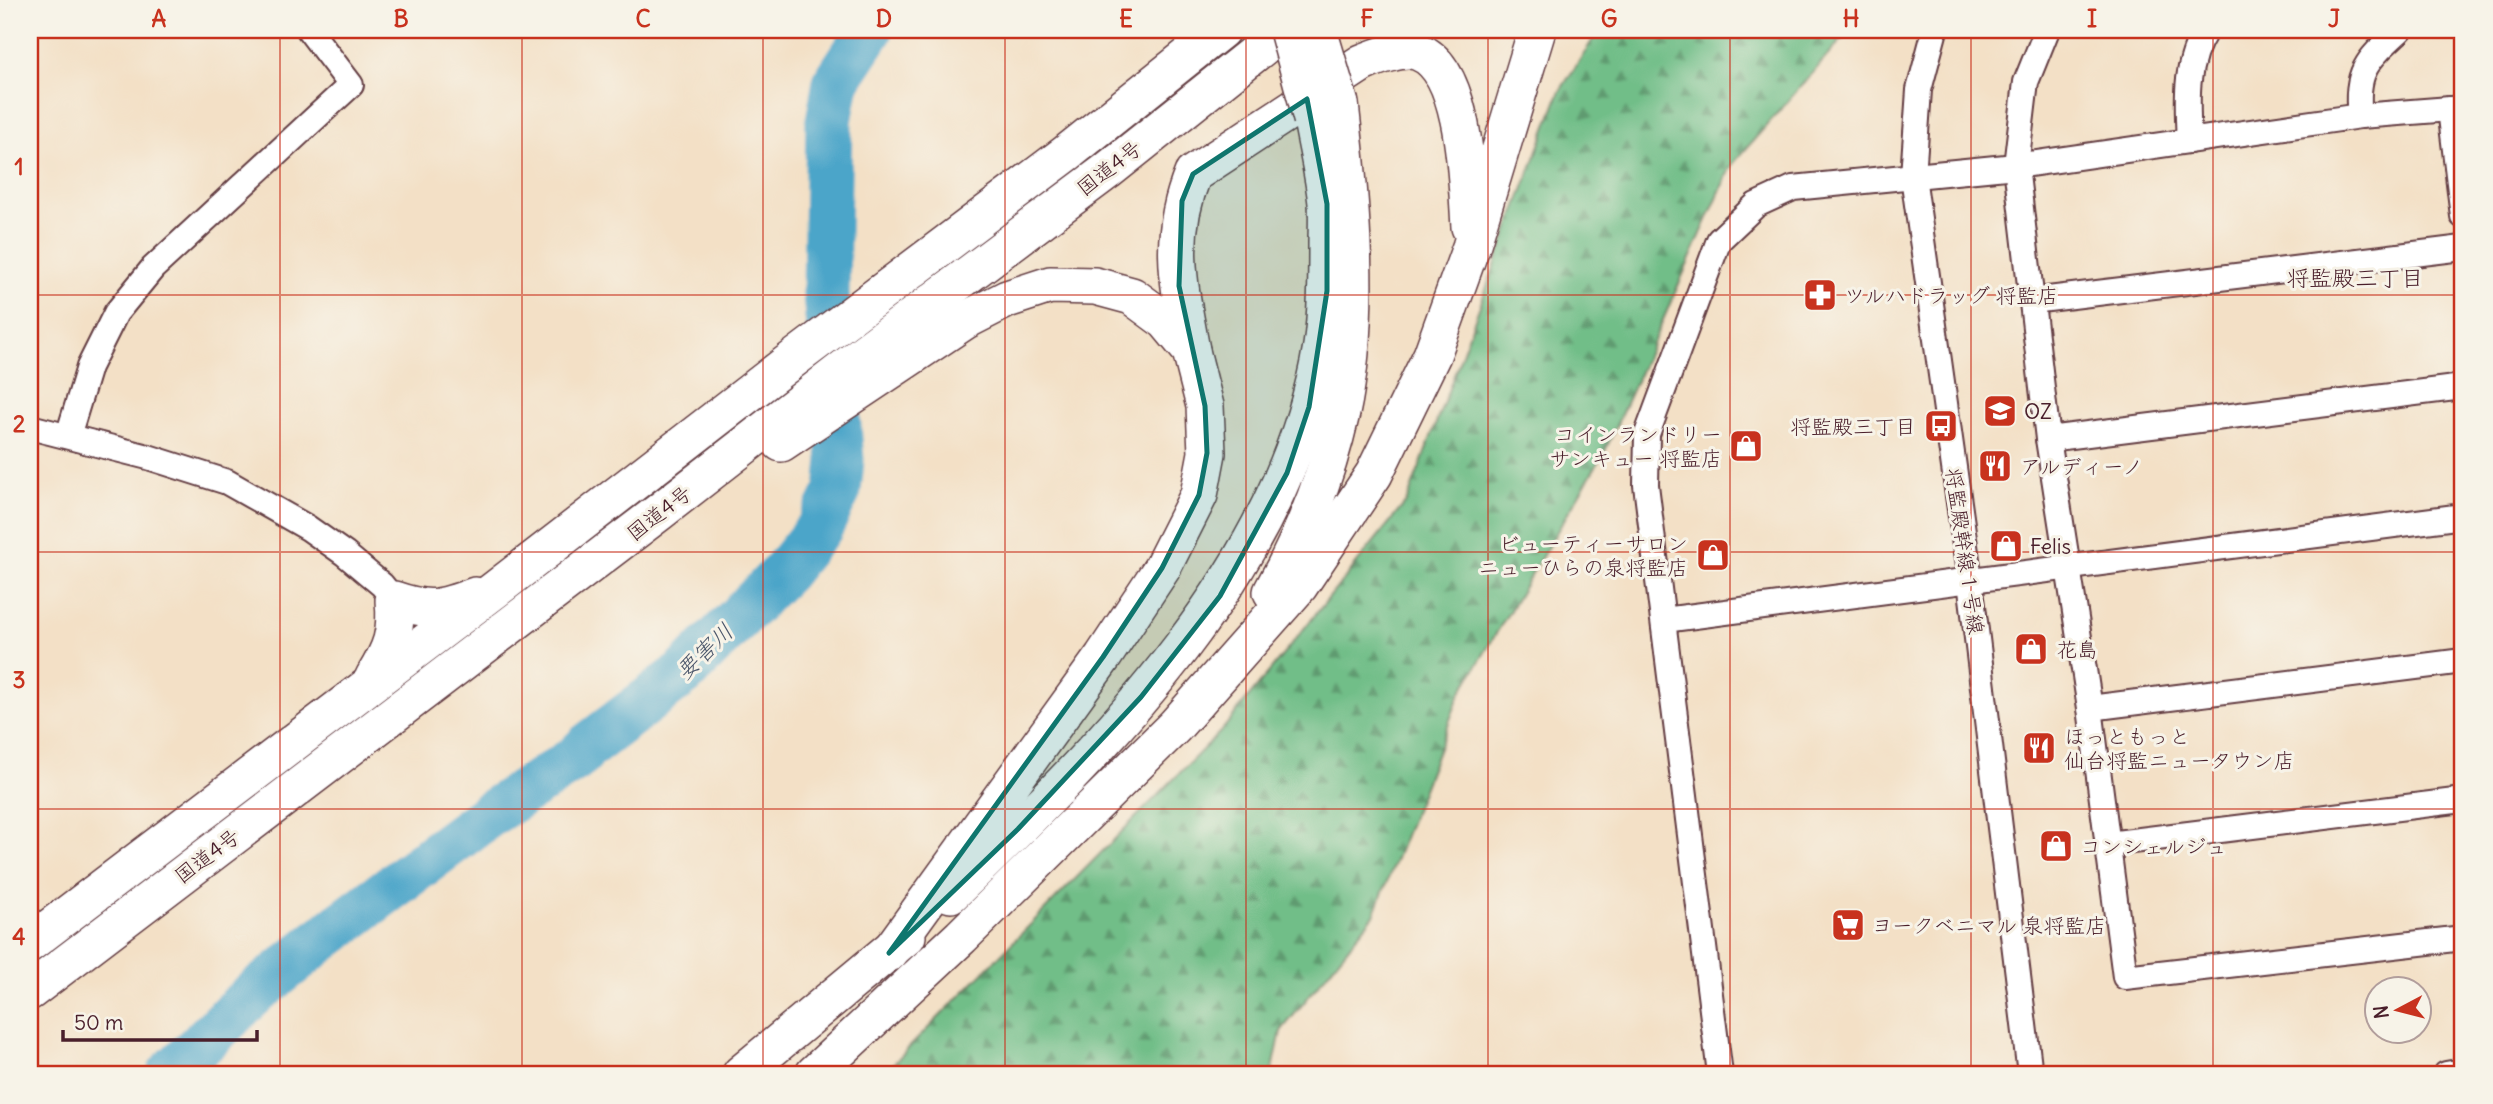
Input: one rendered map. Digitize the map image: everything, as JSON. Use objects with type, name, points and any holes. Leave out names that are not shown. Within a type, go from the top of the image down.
[{"type":"highway","points":[[1067,153],[1199,30]]},
{"type":"highway","name":"国道4号","points":[[30,943],[1067,153],[1222,30]]},
{"type":"highway","points":[[1175,726],[1256,622],[1287,565],[1319,491],[1341,412],[1349,355],[1352,290],[1351,202],[1326,112],[1286,30]]},
{"type":"highway","name":"国道4号","points":[[30,990],[658,513],[862,372],[1107,171],[1286,30]]},
{"type":"highway","points":[[741,1074],[889,953],[1018,829],[1142,697],[1220,596],[1287,473],[1309,407],[1322,345],[1327,292],[1326,112],[1318,30]]},
{"type":"highway","points":[[814,1074],[961,937],[1175,726],[1299,586],[1374,474],[1432,355],[1471,247],[1537,30]]},
{"type":"highway","points":[[889,953],[1103,657],[1162,568],[1199,495],[1208,453],[1205,405],[1191,351],[1180,286],[1177,230],[1182,201],[1193,174],[1362,63],[1385,53],[1417,50],[1436,63],[1448,83],[1463,137],[1471,247]]},
{"type":"highway","points":[[862,372],[1007,299],[1050,285],[1094,286],[1132,296],[1166,321],[1191,351]]},
{"type":"highway","points":[[368,686],[394,640],[394,600],[419,609],[449,606],[496,589]]},
{"type":"street","points":[[68,436],[89,367],[116,313],[153,268],[351,85],[309,30]]},
{"type":"street","name":"将監殿幹線１号線","points":[[1935,30],[1919,90],[1913,176],[1970,581],[2030,1074]]},
{"type":"street","points":[[2047,30],[2026,82],[2016,166],[2048,439],[2070,568],[2125,977],[2463,938]]},
{"type":"street","points":[[2189,141],[2186,89],[2199,41],[2206,30]]},
{"type":"street","points":[[2360,117],[2357,92],[2370,58],[2400,30]]},
{"type":"street","points":[[1720,1074],[1646,485],[1647,434],[1719,240],[1756,205],[1793,188],[2016,166],[2360,117],[2457,108],[2463,216]]},
{"type":"street","points":[[2032,301],[2463,248]]},
{"type":"street","points":[[2048,439],[2463,387]]},
{"type":"street","points":[[30,426],[148,457],[228,482],[308,528],[382,585],[394,600]]},
{"type":"street","points":[[1664,620],[2463,516]]},
{"type":"street","points":[[2090,708],[2463,661]]},
{"type":"street","points":[[2108,845],[2463,800]]},
{"type":"street","points":[[2446,1074],[2463,1071]]},
{"type":"highlighted area","points":[[1307,99],[1327,204],[1327,291],[1309,407],[1287,473],[1220,596],[1141,697],[1018,829],[889,953],[1103,657],[1162,568],[1199,495],[1207,453],[1205,406],[1179,286],[1182,201],[1193,174]]},
{"type":"green space","points":[[1599,30],[1850,30],[1731,166],[1605,451],[1460,694],[1374,915],[1281,1031],[1272,1074],[883,1074],[1223,729],[1407,501],[1560,91]]},
{"type":"waterway","name":"要害川","points":[[170,1074],[250,997],[317,943],[491,813],[575,759],[588,746],[684,673],[784,572],[820,527],[838,490],[841,460],[826,294],[829,121],[836,82],[870,30]]},
{"type":"place","name":"ツルハドラッグ 将監店","points":[[1820,295]]},
{"type":"place","name":"OZ","points":[[2000,411]]},
{"type":"place","name":"将監殿三丁目","points":[[1941,426]]},
{"type":"place","name":"コインランドリー サンキュー 将監店","points":[[1746,446]]},
{"type":"place","name":"アルディーノ","points":[[1995,466]]},
{"type":"place","name":"Felis","points":[[2006,546]]},
{"type":"place","name":"ビューティーサロン ニューひらの泉将監店","points":[[1713,555]]},
{"type":"place","name":"花島","points":[[2031,649]]},
{"type":"place","name":"ほっともっと 仙台将監ニュータウン店","points":[[2039,748]]},
{"type":"place","name":"コンシェルジュ","points":[[2056,846]]},
{"type":"place","name":"ヨークベニマル 泉将監店","points":[[1848,925]]},
{"type":"district","name":"将監殿三丁目","points":[[2355,277]]}]
